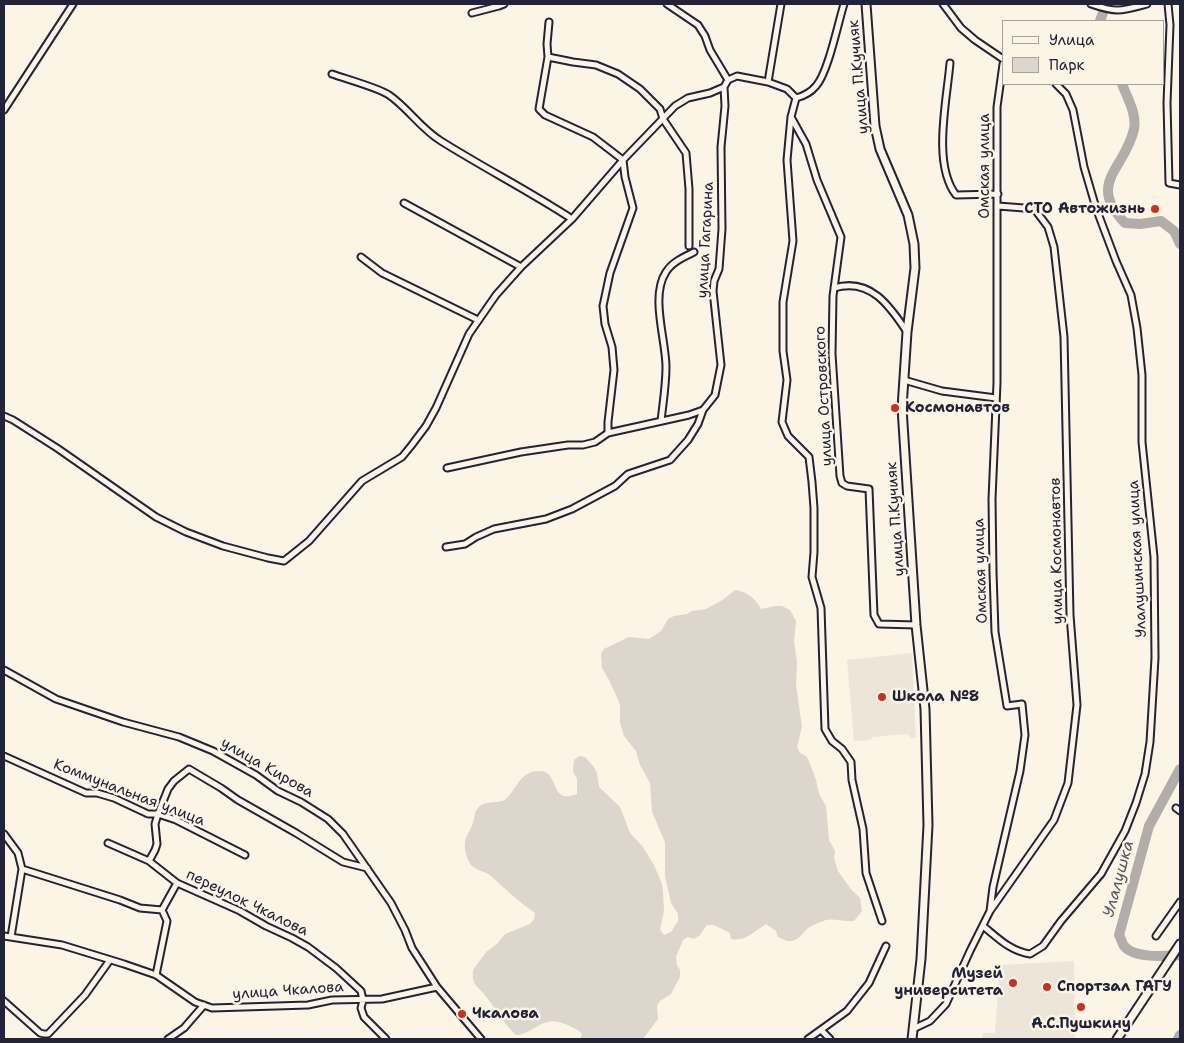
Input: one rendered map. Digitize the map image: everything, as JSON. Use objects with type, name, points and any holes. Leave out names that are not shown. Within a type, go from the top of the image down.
[{"type":"street","points":[[4,110],[73,4]]},
{"type":"street","points":[[472,13],[504,4]]},
{"type":"street","points":[[667,4],[698,26],[728,80]]},
{"type":"street","points":[[768,82],[781,4]]},
{"type":"street","points":[[796,98],[804,96],[816,87],[820,81],[827,65],[844,4]]},
{"type":"street","name":"улица П.Кучияк","points":[[866,4],[874,126],[880,149],[908,215],[914,244],[915,268],[907,332],[902,408],[916,625],[925,709],[928,825],[921,959],[912,1039]]},
{"type":"street","points":[[943,4],[961,28],[1002,58]]},
{"type":"street","points":[[1091,4],[1111,11],[1121,11],[1147,4]]},
{"type":"street","points":[[1168,4],[1170,25],[1169,183],[1180,185]]},
{"type":"street","points":[[549,22],[548,57],[538,109],[545,115],[593,137],[623,160],[625,177],[633,208],[610,273],[603,306],[605,324],[612,347],[614,370],[608,433]]},
{"type":"street","points":[[548,57],[596,65],[618,74],[647,96],[660,109],[663,118],[686,153],[689,189],[689,246]]},
{"type":"street","points":[[950,63],[942,132],[946,172],[952,190],[956,195],[998,194]]},
{"type":"street","name":"Омская улица","points":[[913,1029],[930,1021],[946,1004],[990,911],[993,888],[1020,771],[1025,736],[1022,704],[1007,706],[995,632],[992,499],[996,398],[997,107],[1002,71]]},
{"type":"street","points":[[332,74],[388,94],[407,110],[427,132],[572,219]]},
{"type":"street","points":[[4,416],[57,448],[156,517],[186,532],[223,546],[284,561],[309,541],[362,481],[402,457],[412,446],[436,408],[469,334],[496,295],[521,267],[572,219],[623,160],[676,106],[688,98],[710,93],[724,87],[728,80],[737,76],[768,82],[787,89],[796,98]]},
{"type":"street","name":"Улалушинская улица","points":[[984,926],[1005,945],[1018,952],[1030,954],[1043,946],[1061,921],[1101,874],[1125,831],[1140,788],[1150,742],[1156,658],[1155,606],[1150,510],[1142,442],[1142,375],[1137,328],[1131,295],[1096,208],[1084,167],[1073,110],[1066,94],[1057,85]]},
{"type":"street","name":"улица Гагарина","points":[[446,547],[465,544],[494,529],[514,526],[572,509],[615,486],[628,474],[670,460],[688,440],[698,424],[703,410],[715,395],[722,365],[713,291],[718,269],[722,229],[721,147],[725,106],[724,87]]},
{"type":"street","points":[[796,98],[790,117],[788,160],[793,242],[783,302],[783,351],[788,380],[782,422],[788,436],[809,458],[814,508],[812,585],[818,595],[821,608],[825,730],[832,741],[842,749],[851,762],[852,780],[863,829],[866,873],[882,921]]},
{"type":"street","name":"улица Островского","points":[[790,117],[806,144],[817,180],[841,238],[834,288],[832,354],[842,483],[847,486],[869,489],[874,615],[879,624],[916,625]]},
{"type":"street","points":[[404,202],[521,267]]},
{"type":"street","name":"улица Космонавтов","points":[[990,911],[1054,820],[1068,783],[1077,704],[1070,615],[1064,336],[1054,247],[1048,227],[1036,211],[998,206]]},
{"type":"street","points":[[661,421],[666,366],[660,322],[660,287],[666,271],[680,259],[694,252]]},
{"type":"street","points":[[361,257],[382,272],[478,320]]},
{"type":"street","points":[[834,288],[846,285],[867,290],[881,298],[907,332]]},
{"type":"street","points":[[904,380],[942,390],[996,398]]},
{"type":"street","points":[[447,468],[521,452],[568,445],[583,445],[595,442],[608,433],[703,410]]},
{"type":"street","name":"улица Кирова","points":[[4,670],[56,699],[123,722],[179,737],[213,751],[234,762],[278,791],[301,802],[328,820],[343,834],[390,902],[406,930],[412,948],[437,988],[481,1039]]},
{"type":"street","name":"Коммунальная улица","points":[[4,756],[86,793],[97,793],[114,798],[148,814],[158,814],[176,820],[245,855]]},
{"type":"street","points":[[149,861],[157,844],[155,824],[168,789],[189,769],[343,862],[367,868]]},
{"type":"street","points":[[4,834],[18,853],[22,869],[11,938]]},
{"type":"street","name":"переулок Чкалова","points":[[108,844],[149,861],[176,883],[292,938],[336,968],[361,991],[363,1000],[361,1008],[364,1017],[386,1039]]},
{"type":"street","points":[[22,869],[140,908],[162,910]]},
{"type":"street","points":[[162,910],[176,883]]},
{"type":"street","points":[[1156,936],[1180,902]]},
{"type":"street","points":[[156,975],[167,921],[162,910]]},
{"type":"street","name":"улица Чкалова","points":[[4,936],[62,945],[156,975],[195,1002],[212,1008],[308,1005],[332,1000],[382,999],[437,988]]},
{"type":"street","points":[[1116,1039],[1180,944]]},
{"type":"street","points":[[808,1039],[847,1011],[868,983],[886,946]]},
{"type":"street","points":[[4,1001],[40,1032],[48,1034],[84,996],[110,960]]},
{"type":"street","points":[[168,1039],[184,1028],[204,1005]]},
{"type":"street","points":[[821,1030],[830,1039]]},
{"type":"shaded area","name":"Школа №8","points":[[912,653],[916,738],[911,738],[908,734],[872,737],[871,740],[854,741],[847,660]]},
{"type":"shaded area","points":[[1074,961],[1075,1039],[982,1039],[983,1033],[995,1033],[1000,965]]},
{"type":"green space","points":[[735,590],[751,596],[761,609],[782,606],[790,610],[796,621],[794,641],[797,662],[796,684],[802,727],[797,747],[800,753],[806,756],[809,761],[819,794],[826,806],[829,840],[835,851],[834,858],[838,871],[860,898],[862,911],[854,921],[826,920],[814,925],[792,941],[778,937],[776,931],[766,924],[750,935],[736,940],[731,939],[730,933],[714,925],[707,925],[700,935],[694,939],[688,937],[683,940],[676,957],[680,977],[671,994],[660,1001],[657,1006],[658,1019],[643,1039],[580,1039],[582,1034],[578,1030],[565,1024],[550,1021],[523,1034],[516,1035],[475,984],[473,970],[486,952],[497,944],[505,934],[530,924],[534,919],[535,913],[491,876],[471,865],[465,851],[465,840],[476,811],[481,805],[506,799],[524,777],[534,772],[541,771],[547,773],[558,792],[562,795],[577,794],[577,778],[573,772],[574,760],[579,756],[585,757],[597,773],[599,787],[620,807],[630,833],[643,847],[654,865],[663,891],[664,911],[660,930],[664,935],[671,932],[678,921],[678,914],[671,903],[665,876],[665,842],[652,812],[650,783],[640,765],[636,751],[624,736],[620,723],[620,704],[602,668],[601,654],[604,649],[629,637],[649,639],[661,631],[668,619],[692,611],[706,609]]},
{"type":"waterway","name":"Улалушка","points":[[1100,20],[1106,4]]},
{"type":"waterway","name":"Улалушка","points":[[1122,85],[1133,112],[1135,123],[1129,143],[1108,186],[1109,197],[1114,209],[1125,223],[1140,224],[1161,221],[1174,231],[1180,244]]},
{"type":"waterway","name":"Улалушка","points":[[1180,769],[1149,826],[1119,935],[1124,946],[1135,953],[1151,956],[1180,955]]},
{"type":"waterway","name":"Улалушка","points":[[1178,1039],[1180,1035]]},
{"type":"place","name":"СТО Автожизнь","points":[[1155,209]]},
{"type":"place","name":"Космонавтов","points":[[895,408]]},
{"type":"place","name":"Школа №8","points":[[882,697]]},
{"type":"place","name":"Музей университета","points":[[1013,983]]},
{"type":"place","name":"Спортзал ГАГУ","points":[[1047,987]]},
{"type":"place","name":"А.С.Пушкину","points":[[1081,1007]]},
{"type":"place","name":"Чкалова","points":[[462,1014]]}]
